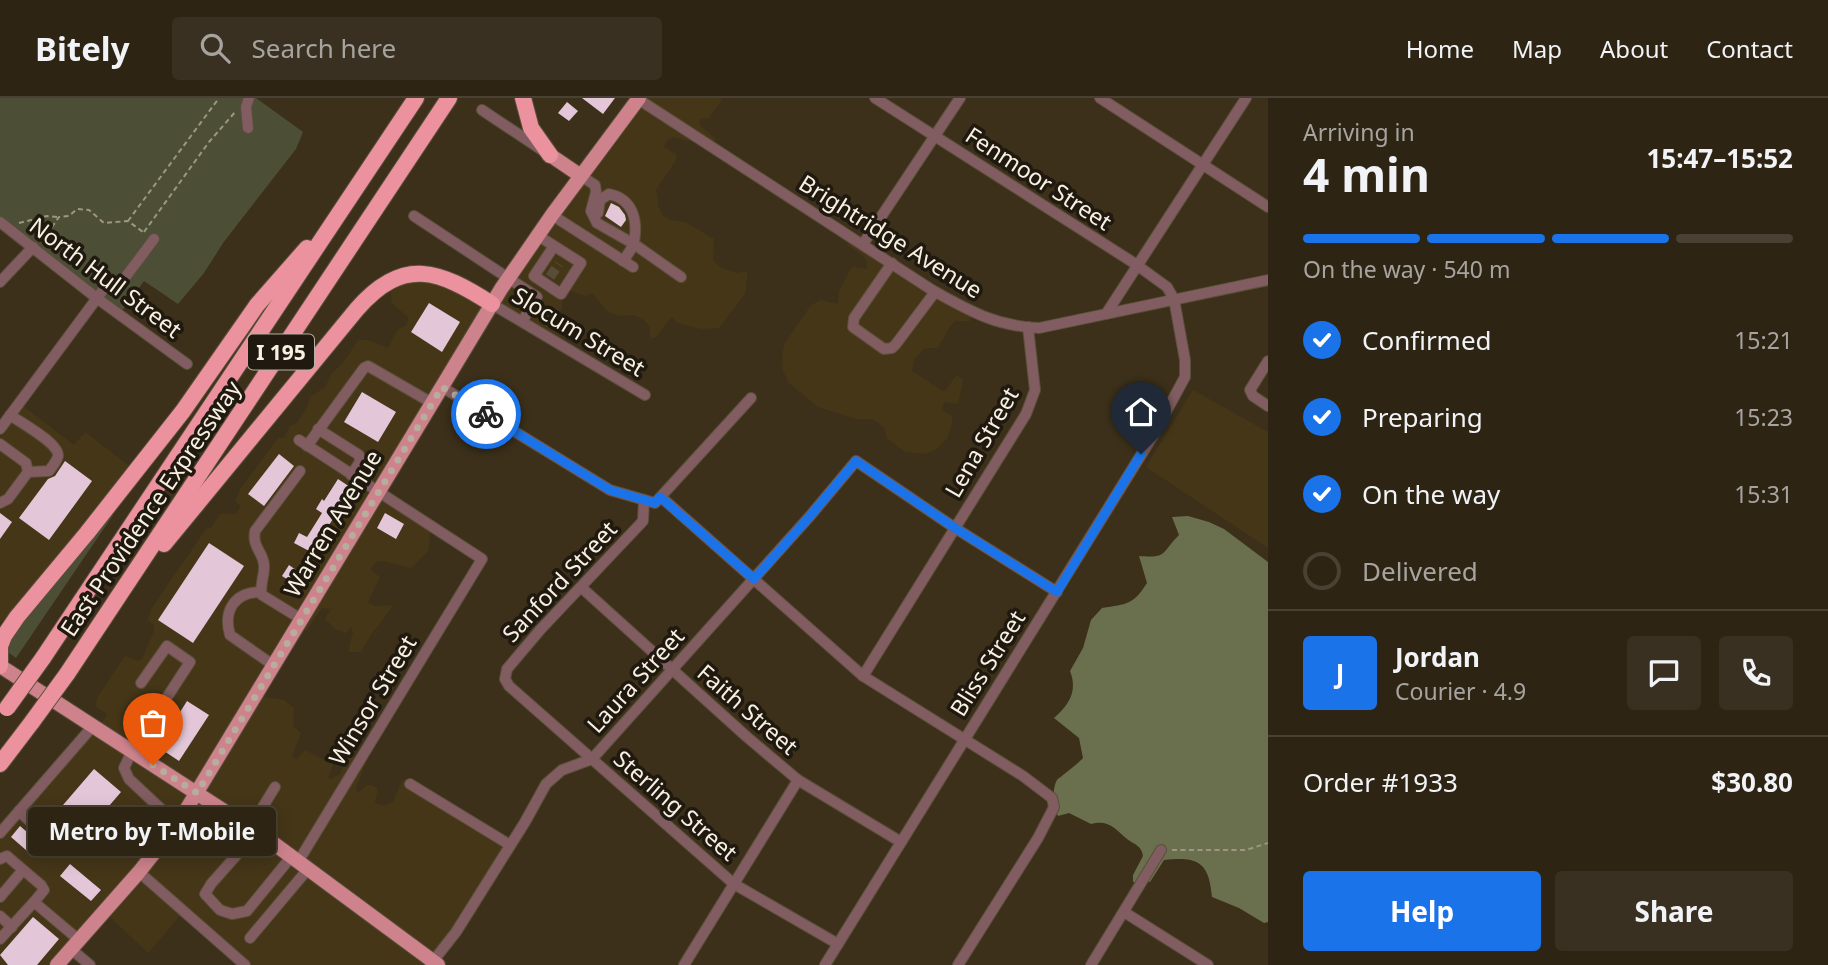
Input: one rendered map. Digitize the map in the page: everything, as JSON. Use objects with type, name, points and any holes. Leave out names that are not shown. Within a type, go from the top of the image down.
[{"type":"highway","name":"East Providence Expressway","points":[[4,713],[416,98]]},
{"type":"highway","name":"East Providence Expressway","points":[[0,764],[67,674],[113,606],[449,98]]},
{"type":"highway","points":[[523,98],[531,128],[550,155]]},
{"type":"highway","points":[[0,666],[2,641],[17,617],[81,541],[183,411],[257,305],[350,199]]},
{"type":"highway","points":[[113,606],[372,293],[397,278],[426,274],[452,280],[492,304]]},
{"type":"highway","points":[[0,628],[17,617]]},
{"type":"main road","name":"Warren Avenue","points":[[57,965],[139,872],[177,824],[492,304],[537,235],[639,99]]},
{"type":"main road","points":[[550,155],[581,176]]},
{"type":"main road","points":[[0,666],[254,830],[433,964]]},
{"type":"street","name":"Fenmoor Street","points":[[875,98],[1136,265],[1167,287],[1174,299]]},
{"type":"street","points":[[863,244],[960,98]]},
{"type":"street","points":[[1100,98],[1268,207]]},
{"type":"street","points":[[1106,314],[1246,98]]},
{"type":"street","name":"Brightridge Avenue","points":[[639,99],[935,292],[992,321],[1039,328],[1268,280]]},
{"type":"street","points":[[245,102],[248,128]]},
{"type":"street","points":[[482,110],[550,155]]},
{"type":"street","points":[[581,176],[595,186],[591,204],[597,223],[631,242],[681,277]]},
{"type":"street","points":[[552,215],[628,264],[631,242]]},
{"type":"street","points":[[414,216],[537,297]]},
{"type":"street","name":"North Hull Street","points":[[2,224],[187,364]]},
{"type":"street","points":[[537,235],[581,262],[561,294],[548,280],[534,276],[554,246]]},
{"type":"street","points":[[0,429],[103,290],[109,284],[121,283],[154,239]]},
{"type":"street","points":[[0,282],[34,248]]},
{"type":"street","points":[[559,264],[566,253]]},
{"type":"street","points":[[892,263],[854,318],[853,327],[884,349],[892,348],[935,292]]},
{"type":"street","points":[[523,320],[548,280]]},
{"type":"street","name":"Bliss Street","points":[[825,965],[1154,434],[1185,377],[1185,360],[1174,299]]},
{"type":"street","name":"Slocum Street","points":[[492,304],[523,320],[645,396]]},
{"type":"street","name":"Lena Street","points":[[863,676],[1031,404],[1035,380],[1028,327]]},
{"type":"street","points":[[1268,361],[1250,390],[1253,396],[1268,406]]},
{"type":"street","points":[[378,492],[303,443],[318,429],[368,366],[432,403]]},
{"type":"street","points":[[442,387],[610,490],[655,503],[751,398]]},
{"type":"street","points":[[10,415],[52,444],[58,452],[58,458],[49,471],[28,472]]},
{"type":"street","points":[[318,429],[359,455],[360,462],[351,475]]},
{"type":"street","points":[[0,444],[26,463],[28,472],[8,499],[0,503]]},
{"type":"street","name":"Laura Street","points":[[433,964],[456,932],[546,784],[562,770],[592,759],[856,461],[955,528]]},
{"type":"street","points":[[300,471],[255,531],[253,542],[264,564],[262,595],[301,619]]},
{"type":"street","name":"Winsor Street","points":[[299,863],[482,559],[378,492]]},
{"type":"street","points":[[660,497],[863,676],[963,741],[1023,776],[1052,798],[1054,807],[1038,838],[958,965]]},
{"type":"street","name":"Sanford Street","points":[[505,675],[540,631],[643,521],[644,500]]},
{"type":"street","points":[[955,528],[1057,592]]},
{"type":"street","name":"Faith Street","points":[[582,588],[798,780],[901,842]]},
{"type":"street","points":[[261,592],[243,596],[233,602],[226,623],[230,635],[273,665]]},
{"type":"street","points":[[141,683],[167,646],[190,662],[132,751],[124,768],[129,779],[177,824]]},
{"type":"street","name":"Sterling Street","points":[[505,675],[509,686],[734,884],[838,944]]},
{"type":"street","points":[[0,833],[93,726]]},
{"type":"street","points":[[684,965],[798,780]]},
{"type":"street","points":[[410,784],[510,845]]},
{"type":"street","points":[[275,787],[254,830],[205,894],[220,910],[232,914],[247,911],[299,863]]},
{"type":"street","points":[[19,811],[39,830]]},
{"type":"street","points":[[1091,965],[1161,850]]},
{"type":"street","points":[[0,859],[7,856],[44,890],[0,939]]},
{"type":"street","points":[[250,939],[299,863]]},
{"type":"street","points":[[0,897],[23,870]]},
{"type":"street","points":[[139,872],[245,965]]},
{"type":"street","points":[[34,902],[90,965]]},
{"type":"street","points":[[1124,912],[1208,965]]},
{"type":"street","points":[[0,916],[12,927]]},
{"type":"path","points":[[128,221],[219,98]]},
{"type":"path","points":[[2,224],[47,216],[59,218],[77,209],[89,210],[104,223],[128,221],[144,232],[214,135],[245,102]]},
{"type":"path","points":[[34,248],[59,218]]},
{"type":"path","points":[[1161,850],[1246,850],[1268,843]]},
{"type":"shaded area","points":[[645,98],[723,98],[709,118],[699,119],[700,125],[717,140],[711,142],[692,139],[694,142],[673,137],[668,140],[664,147],[676,154],[676,160],[656,190],[663,216],[685,222],[714,239],[713,260],[721,268],[737,273],[748,271],[745,294],[719,328],[701,329],[678,323],[671,317],[656,337],[650,339],[650,327],[645,321],[634,315],[619,316],[607,311],[592,293],[585,296],[568,290],[562,296],[562,309],[555,314],[556,328],[562,336],[557,338],[494,309],[510,280]]},
{"type":"shaded area","points":[[849,243],[972,314],[970,321],[955,321],[950,326],[938,348],[925,348],[914,359],[912,371],[944,392],[957,375],[963,380],[958,404],[944,402],[942,410],[952,416],[948,437],[937,449],[925,454],[905,452],[887,438],[884,427],[873,419],[856,419],[818,407],[789,383],[783,371],[782,355],[785,343],[811,305],[821,300],[838,304],[839,291],[852,267],[867,269],[864,256],[847,245]]},
{"type":"shaded area","points":[[422,278],[493,307],[382,493],[430,525],[429,550],[411,568],[383,561],[376,562],[372,567],[371,570],[380,577],[368,602],[375,606],[393,605],[361,652],[348,652],[353,632],[351,627],[346,633],[335,629],[325,619],[331,609],[322,608],[307,630],[303,626],[259,696],[284,700],[294,708],[293,726],[301,733],[292,756],[296,760],[305,750],[331,763],[333,765],[328,778],[331,779],[340,774],[345,761],[353,756],[365,764],[356,788],[357,793],[367,785],[372,785],[378,789],[375,803],[384,806],[393,802],[402,780],[409,779],[508,845],[436,965],[243,965],[185,910],[148,953],[110,917],[65,965],[0,965],[0,836],[98,729],[107,714],[95,706],[98,696],[125,656],[139,661],[142,659],[154,631],[154,625],[147,620],[151,609],[206,529],[211,528],[221,513],[236,514],[241,506],[235,502],[241,488],[278,438],[284,438],[290,426],[297,423],[307,408],[310,397],[325,387],[332,373],[343,363],[358,340],[368,340],[388,348],[398,329],[405,326],[409,318],[392,303],[390,285]]},
{"type":"shaded area","points":[[1193,390],[1268,432],[1268,548],[1146,467]]},
{"type":"shaded area","points":[[23,406],[74,445],[85,432],[132,468],[5,620],[0,622],[0,437]]},
{"type":"green space","points":[[0,98],[256,98],[303,132],[296,149],[178,304],[144,281],[119,315],[0,223]]},
{"type":"green space","points":[[109,514],[113,515],[16,658],[5,650],[8,638]]},
{"type":"green space","points":[[1188,516],[1224,529],[1268,562],[1268,922],[1264,923],[1239,908],[1212,897],[1205,869],[1194,861],[1164,860],[1150,882],[1133,882],[1133,875],[1143,856],[1139,847],[1111,826],[1103,823],[1091,824],[1069,813],[1058,816],[1055,807],[1055,783],[1083,758],[1079,738],[1054,718],[1071,697],[1073,685],[1070,671],[1083,648],[1091,620],[1102,608],[1124,604],[1138,596],[1147,583],[1139,556],[1163,553],[1179,535],[1172,517]]},
{"type":"building","points":[[582,98],[615,98],[603,114]]},
{"type":"building","points":[[567,102],[578,111],[569,121],[558,113]]},
{"type":"building","points":[[611,203],[619,207],[625,215],[626,220],[621,227],[605,216]]},
{"type":"building","points":[[429,303],[460,322],[442,352],[411,332]]},
{"type":"building","points":[[362,392],[396,412],[378,442],[344,422]]},
{"type":"building","points":[[279,454],[294,466],[264,506],[248,494]]},
{"type":"building","points":[[65,461],[92,481],[49,540],[19,518]]},
{"type":"building","points":[[338,479],[353,489],[311,552],[294,543],[299,533],[307,537],[322,513],[316,509]]},
{"type":"building","points":[[0,513],[12,522],[0,539]]},
{"type":"building","points":[[385,513],[404,524],[396,539],[377,528]]},
{"type":"building","points":[[209,543],[244,566],[193,643],[158,620]]},
{"type":"building","points":[[289,565],[303,575],[296,585],[282,576]]},
{"type":"building","points":[[187,701],[209,715],[179,761],[158,747]]},
{"type":"building","points":[[94,769],[121,792],[67,855],[48,839],[34,857],[11,837],[20,826],[34,838],[44,836],[47,831],[45,826]]},
{"type":"building","points":[[126,820],[148,839],[133,857],[110,837]]},
{"type":"building","points":[[70,864],[101,890],[91,901],[60,876]]},
{"type":"building","points":[[33,917],[59,939],[37,965],[8,965],[0,955]]},
{"type":"tunnel","points":[[550,277],[559,264]]},
{"type":"way so far","points":[[153,765],[197,793],[442,387],[486,414]]},
{"type":"place","name":"Metro by T-Mobile","points":[[153,765]]},
{"type":"route","points":[[486,414],[610,490],[655,503],[660,497],[754,579],[856,461],[1005,561],[1057,592],[1141,454]]}]
